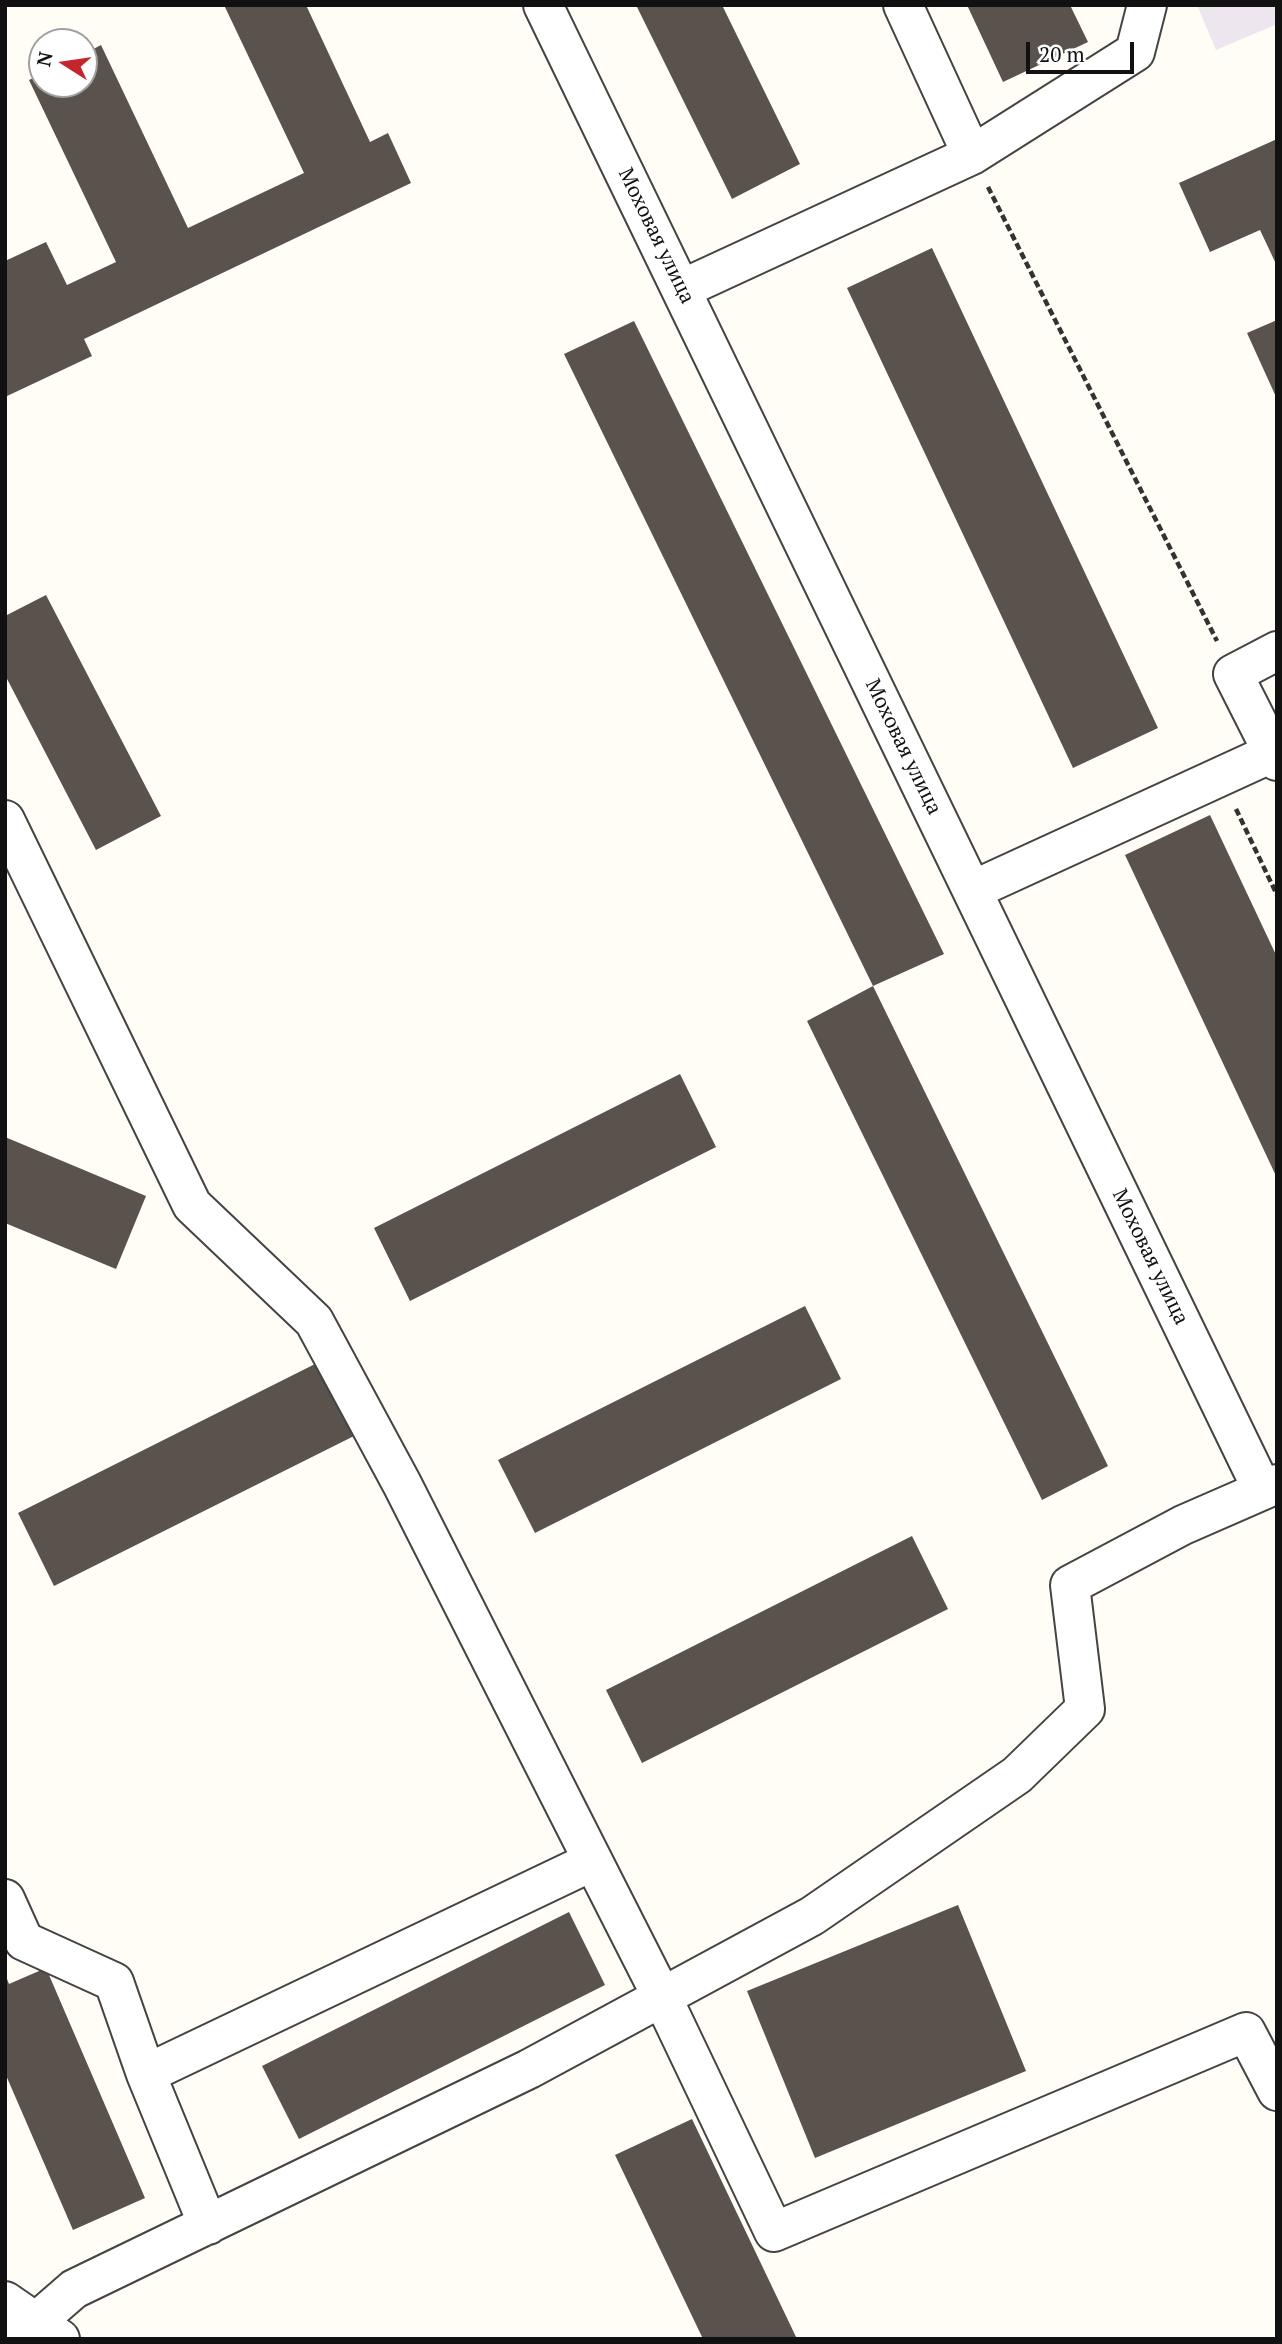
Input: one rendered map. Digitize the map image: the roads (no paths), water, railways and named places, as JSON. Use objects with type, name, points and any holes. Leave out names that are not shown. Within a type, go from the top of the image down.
[{"type":"street","name":"Моховая улица","points":[[543,5],[973,890],[1270,1486]]},
{"type":"street","points":[[903,5],[972,155]]},
{"type":"street","points":[[682,289],[972,155],[1135,52],[1147,5]]},
{"type":"street","points":[[973,890],[1220,777],[1275,757],[1233,674],[1277,651]]},
{"type":"street","points":[[5,820],[192,1205],[314,1321],[402,1484],[662,1997],[774,2232],[1246,2032],[1277,2091]]},
{"type":"street","points":[[28,2325],[75,2289],[529,2069],[812,1916],[1017,1775],[1085,1709],[1070,1585],[1183,1525],[1270,1486]]},
{"type":"street","points":[[146,2074],[593,1861]]},
{"type":"street","points":[[5,1899],[24,1941],[114,1982],[146,2074],[208,2225]]}]
